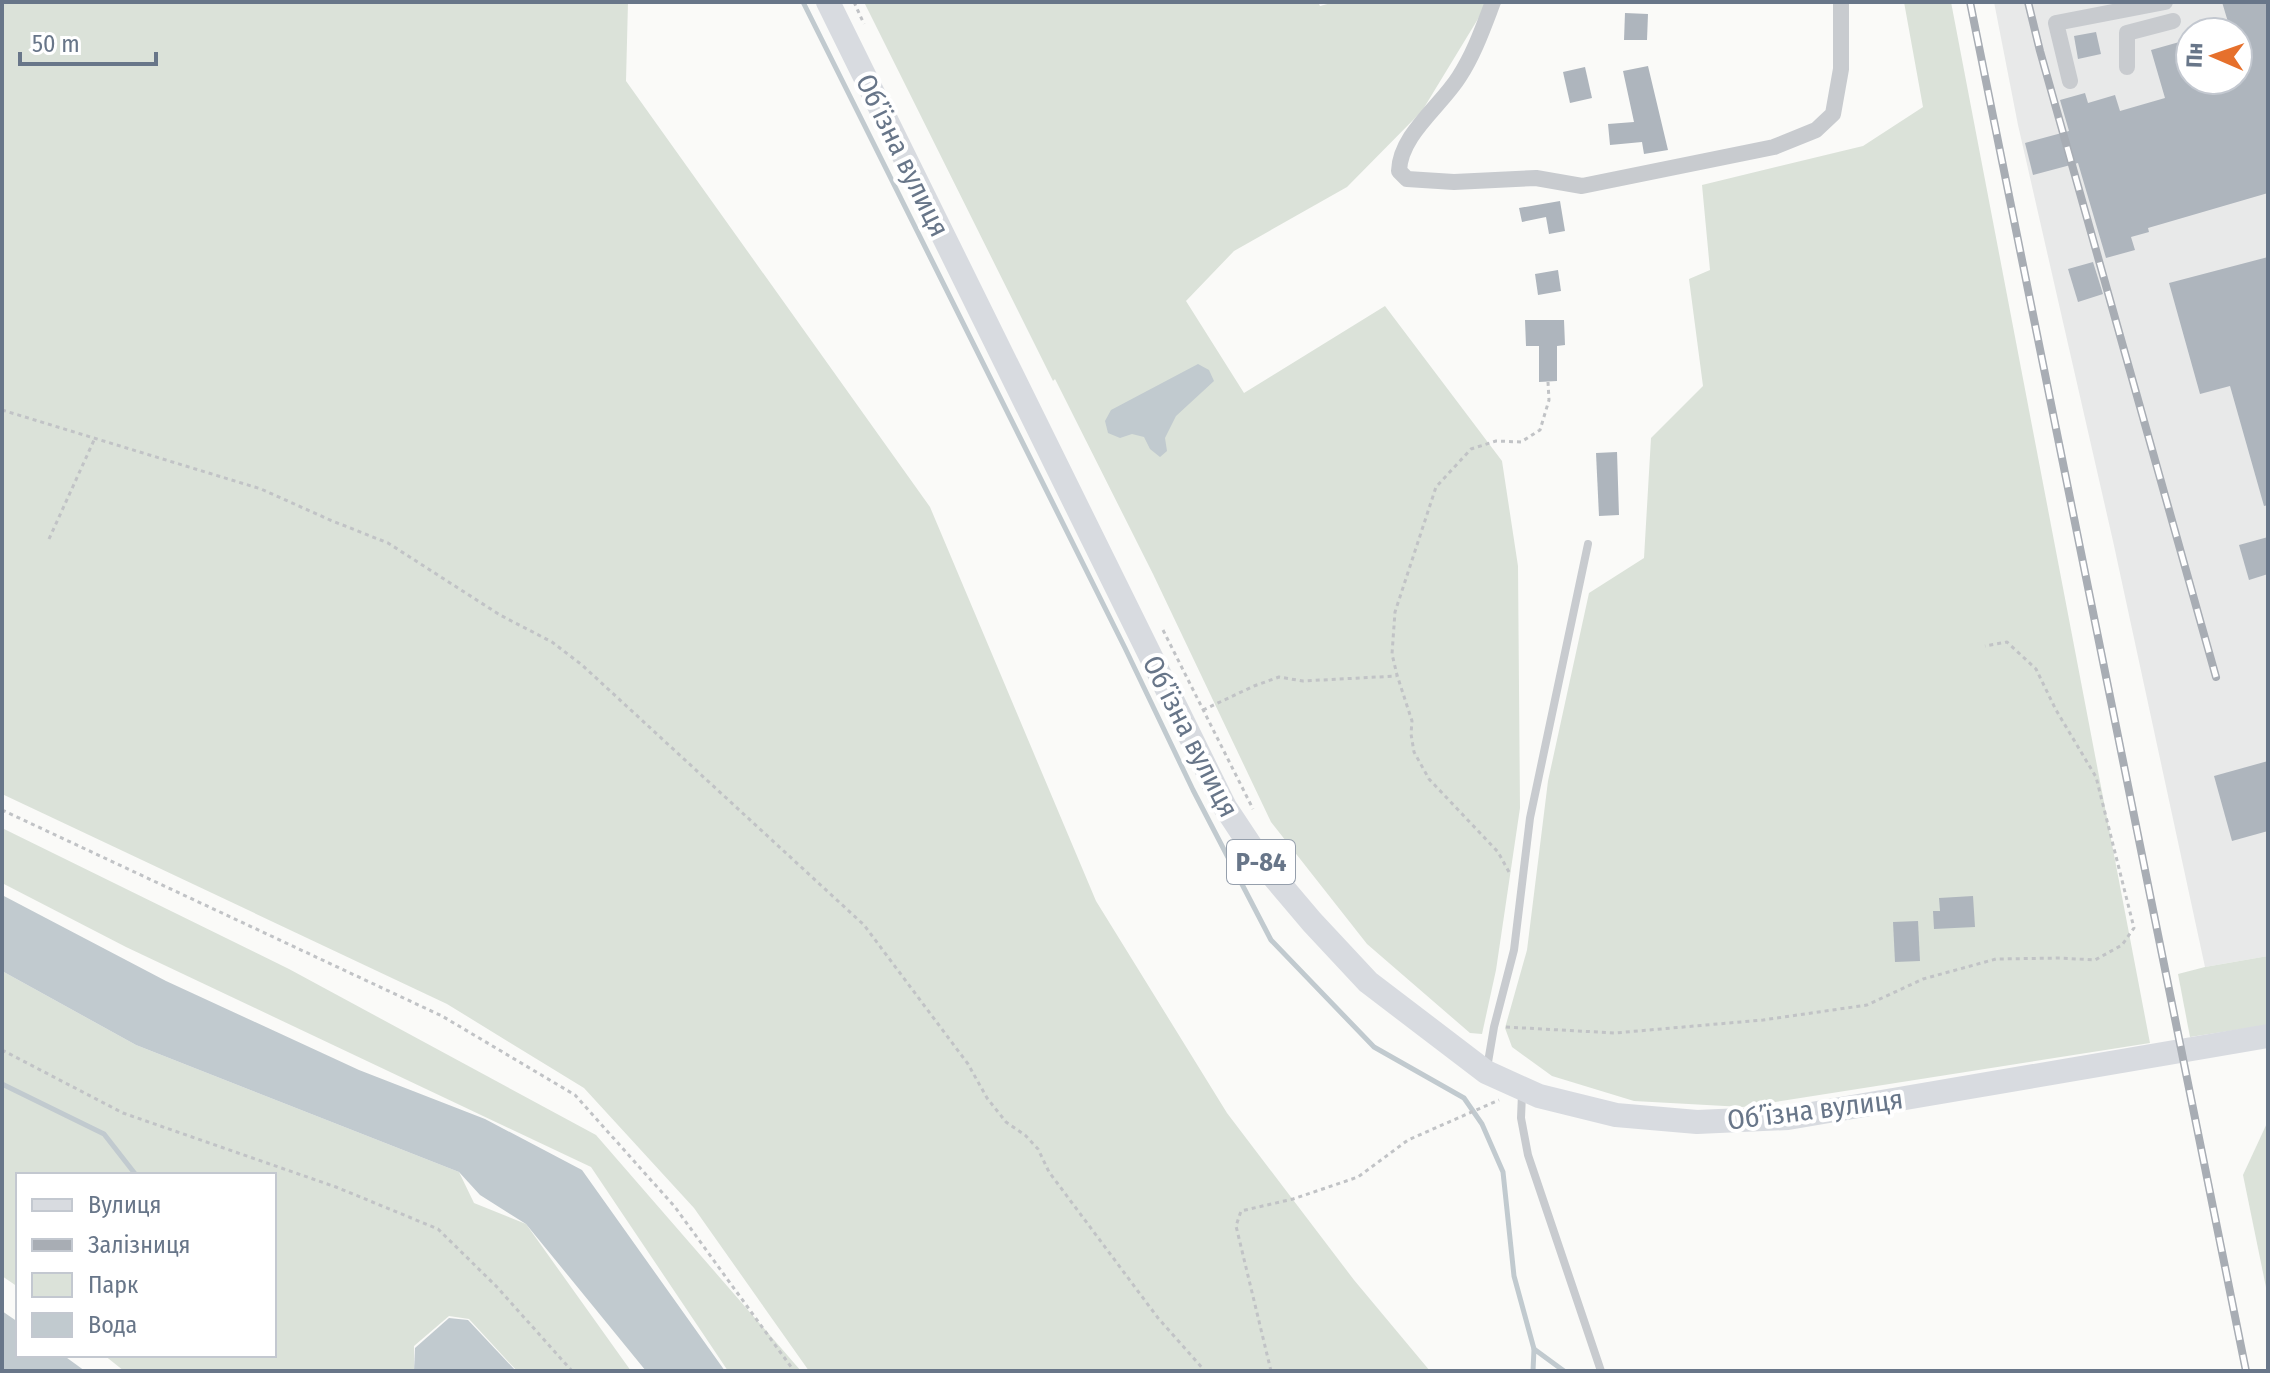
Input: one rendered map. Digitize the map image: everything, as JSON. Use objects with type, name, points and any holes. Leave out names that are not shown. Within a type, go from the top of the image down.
[{"type":"main road","name":"Обʼїзна вулиця","points":[[828,2],[1225,807],[1262,863],[1368,982],[1486,1072],[1539,1096],[1616,1115],[1697,1122],[1788,1118],[2268,1036]]},
{"type":"street","points":[[1493,2],[1477,45],[1458,79],[1399,156],[1399,171],[1407,179],[1454,182],[1536,178],[1582,186],[1774,147],[1816,130],[1833,114],[1841,69],[1841,2]]},
{"type":"street","points":[[2070,81],[2056,23],[2167,2],[2178,20],[2127,33]]},
{"type":"street","points":[[2121,10],[2127,33],[2127,67]]},
{"type":"lane","points":[[1486,1072],[1514,950],[1530,818],[1588,544]]},
{"type":"lane","points":[[1523,1089],[1521,1118],[1528,1155],[1601,1371]]},
{"type":"path","points":[[854,2],[867,30]]},
{"type":"path","points":[[1521,892],[1498,852],[1429,779],[1414,752],[1412,721],[1392,654],[1395,612],[1436,487],[1471,449],[1496,441],[1521,442],[1540,430],[1549,400],[1548,382]]},
{"type":"path","points":[[2,410],[261,489],[388,543],[500,615],[552,642],[582,665],[864,925],[968,1064],[987,1098],[1006,1122],[1038,1149],[1049,1172],[1158,1318],[1205,1371]]},
{"type":"path","points":[[49,539],[95,438]]},
{"type":"path","points":[[1161,625],[1255,811]]},
{"type":"path","points":[[1494,1027],[1615,1033],[1763,1020],[1867,1005],[1923,979],[1996,959],[2095,960],[2122,945],[2134,928],[2096,777],[2056,710],[2036,669],[2007,642],[1985,646]]},
{"type":"path","points":[[1203,710],[1279,677],[1303,681],[1397,675]]},
{"type":"path","points":[[2,810],[442,1016],[575,1095],[675,1207],[794,1371]]},
{"type":"path","points":[[2,1050],[123,1113],[336,1187],[438,1229],[496,1286],[572,1371]]},
{"type":"path","points":[[1271,1371],[1236,1226],[1241,1211],[1293,1199],[1358,1177],[1408,1140],[1481,1108]]},
{"type":"shaded area","points":[[1994,2],[2268,2],[2268,956],[2205,967],[2113,541],[2018,125]]},
{"type":"green space","points":[[2,2],[628,2],[626,81],[930,507],[1096,901],[1227,1113],[1354,1280],[1430,1371],[809,1371],[694,1208],[584,1088],[447,1004],[2,794]]},
{"type":"green space","points":[[864,2],[1318,2],[1320,6],[1335,2],[1484,2],[1484,9],[1422,111],[1347,187],[1234,251],[1186,301],[1244,393],[1385,306],[1502,461],[1518,566],[1520,808],[1496,970],[1482,1034],[1470,1033],[1367,944],[1271,822],[1153,574]]},
{"type":"green space","points":[[1904,2],[1951,2],[2150,1043],[1743,1107],[1634,1101],[1552,1076],[1512,1047],[1505,1028],[1527,950],[1548,781],[1589,593],[1644,558],[1651,438],[1703,386],[1689,279],[1710,270],[1702,185],[1863,146],[1923,107]]},
{"type":"green space","points":[[2,828],[289,969],[596,1135],[801,1371],[728,1371],[591,1167],[126,947],[2,883]]},
{"type":"green space","points":[[2268,956],[2268,1025],[2190,1037],[2178,974]]},
{"type":"green space","points":[[2,971],[136,1045],[459,1172],[474,1203],[526,1224],[631,1371],[517,1371],[469,1319],[449,1316],[414,1346],[414,1371],[124,1371],[106,1357],[276,1357],[276,1173],[16,1173],[16,1286],[2,1276]]},
{"type":"green space","points":[[2268,1121],[2268,1297],[2243,1175]]},
{"type":"water","points":[[1198,364],[1209,370],[1214,381],[1176,416],[1165,438],[1167,451],[1160,457],[1150,449],[1144,437],[1132,434],[1120,438],[1108,433],[1105,421],[1111,410]]},
{"type":"water","points":[[2,895],[166,981],[359,1070],[485,1119],[582,1170],[725,1371],[646,1371],[526,1224],[480,1195],[459,1172],[136,1045],[2,971]]},
{"type":"water","points":[[2,1311],[16,1321],[16,1357],[66,1357],[85,1371],[2,1371]]},
{"type":"water","points":[[449,1318],[468,1320],[516,1371],[414,1371],[415,1348]]},
{"type":"building","points":[[2222,2],[2268,2],[2268,193],[2148,228],[2149,232],[2131,237],[2135,250],[2106,258],[2078,163],[2033,175],[2025,143],[2069,131],[2060,100],[2085,93],[2088,103],[2115,95],[2120,111],[2165,98],[2151,50],[2174,44],[2174,96],[2254,96],[2254,16],[2226,16]]},
{"type":"building","points":[[1625,13],[1648,14],[1647,40],[1624,40]]},
{"type":"building","points":[[2096,32],[2101,54],[2078,59],[2074,36]]},
{"type":"building","points":[[1648,66],[1668,150],[1644,154],[1642,142],[1610,145],[1608,124],[1634,122],[1623,71]]},
{"type":"building","points":[[1585,67],[1592,98],[1570,103],[1563,72]]},
{"type":"building","points":[[1560,201],[1565,231],[1549,234],[1546,217],[1522,222],[1519,208]]},
{"type":"building","points":[[2268,257],[2268,505],[2264,506],[2230,386],[2200,394],[2169,283]]},
{"type":"building","points":[[2093,262],[2103,294],[2078,302],[2068,269]]},
{"type":"building","points":[[1558,270],[1561,291],[1538,295],[1535,274]]},
{"type":"building","points":[[1525,320],[1564,320],[1565,345],[1557,346],[1557,381],[1539,382],[1539,346],[1526,346]]},
{"type":"building","points":[[1617,452],[1619,515],[1599,516],[1596,453]]},
{"type":"building","points":[[2268,537],[2268,574],[2249,580],[2239,545]]},
{"type":"building","points":[[2268,761],[2268,831],[2232,841],[2214,776]]},
{"type":"building","points":[[1973,896],[1975,927],[1934,929],[1933,911],[1940,911],[1939,898]]},
{"type":"building","points":[[1918,921],[1920,961],[1895,962],[1893,922]]},
{"type":"waterway","points":[[803,2],[1193,790],[1271,940],[1374,1047],[1464,1098],[1482,1124],[1503,1172],[1514,1276],[1534,1349]]},
{"type":"waterway","points":[[2,1084],[104,1134],[134,1173]]},
{"type":"waterway","points":[[1533,1371],[1534,1349],[1564,1371]]},
{"type":"railway","points":[[1970,2],[2246,1371]]},
{"type":"railway","points":[[2028,2],[2216,677]]}]
